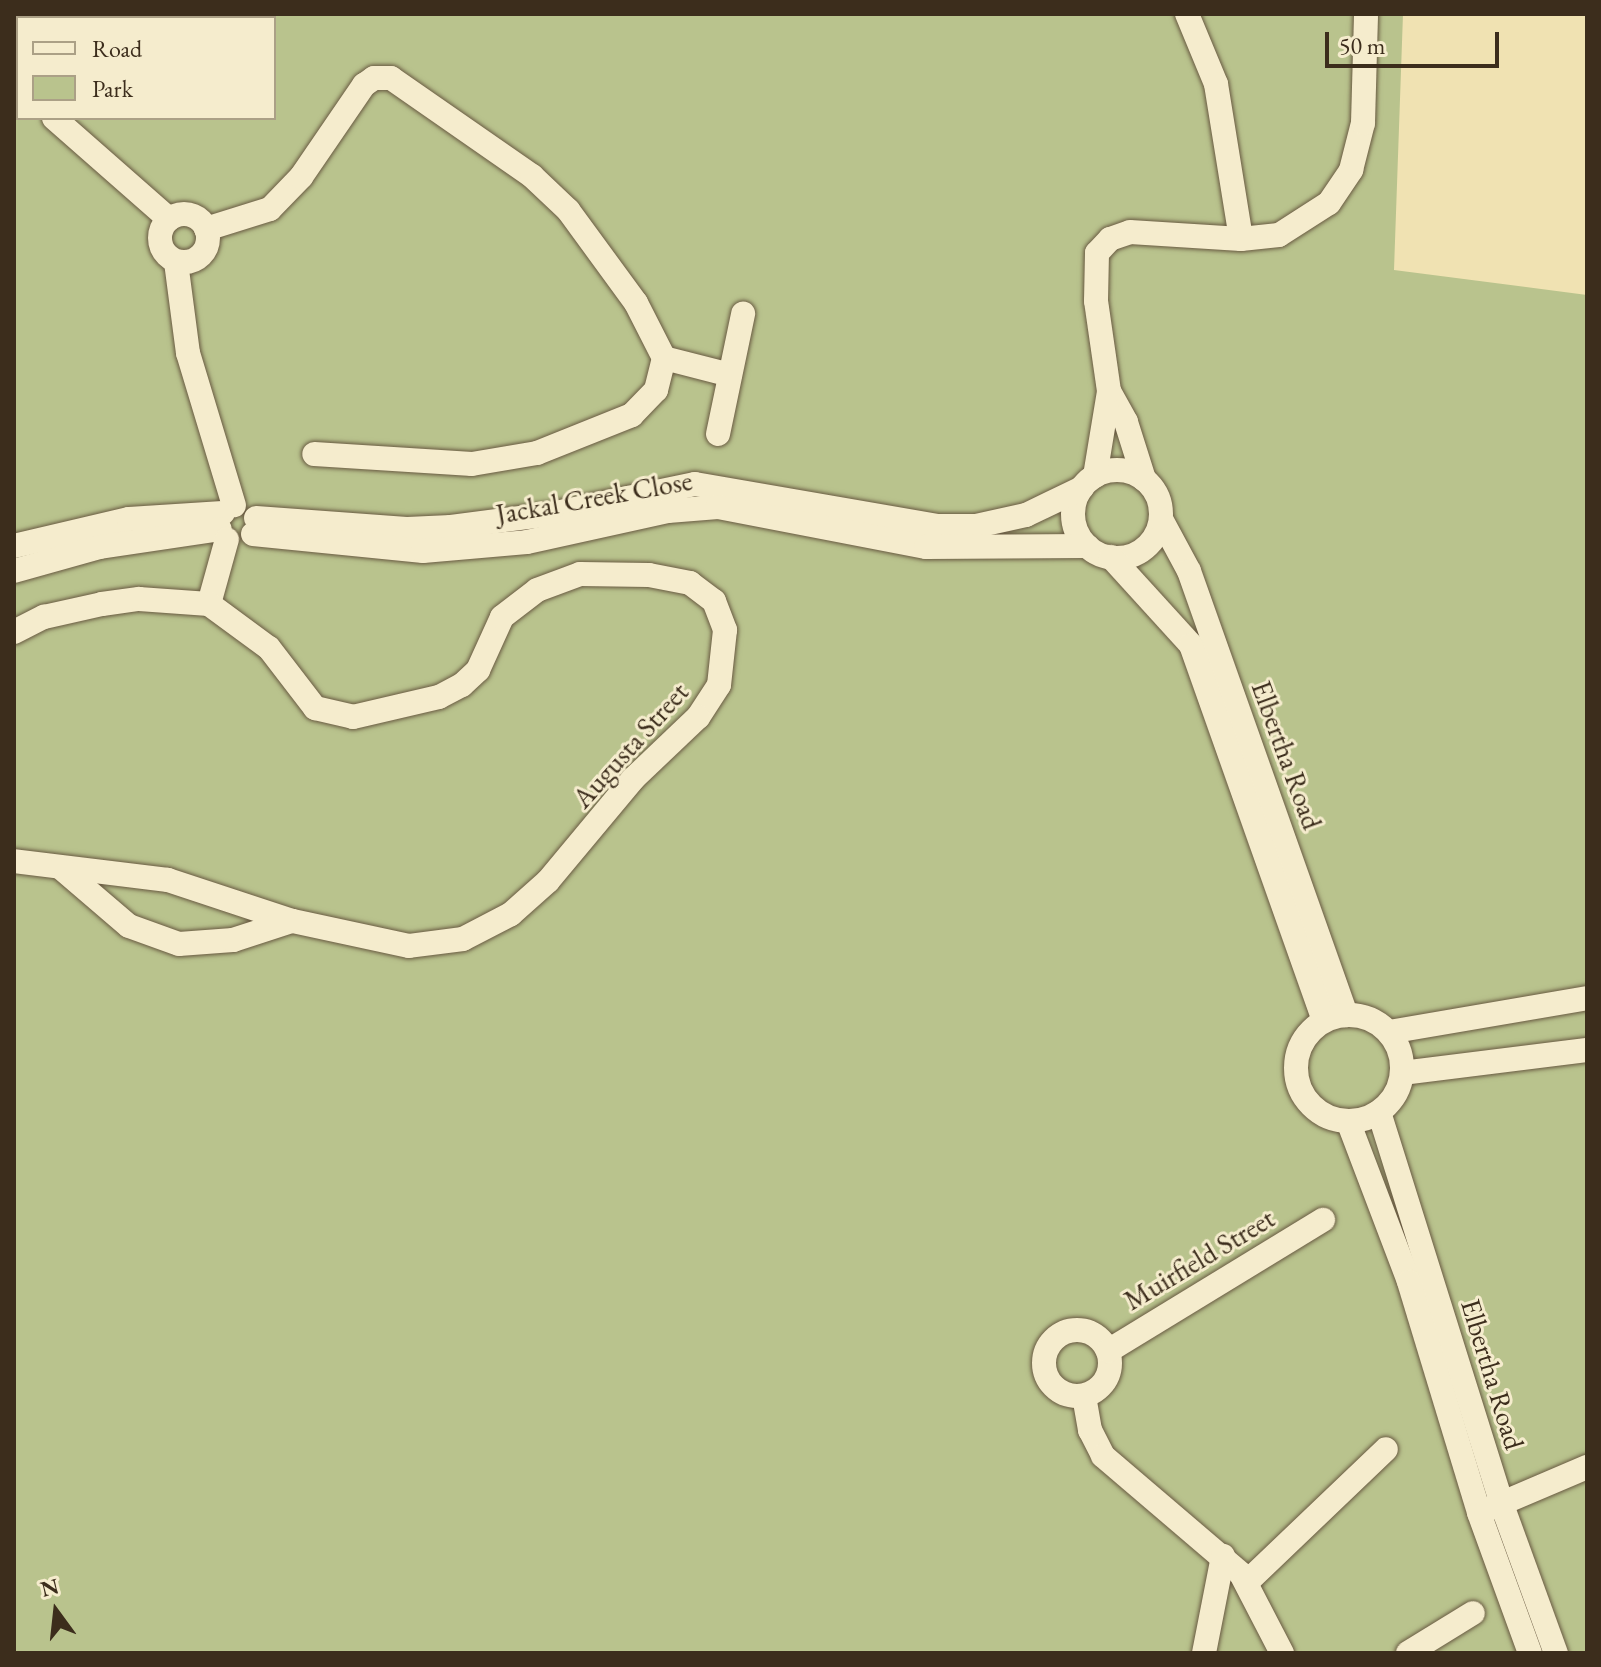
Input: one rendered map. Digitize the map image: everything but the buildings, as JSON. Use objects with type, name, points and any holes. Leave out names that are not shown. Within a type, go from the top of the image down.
[{"type":"street","points":[[1187,14],[1216,84],[1241,239]]},
{"type":"street","points":[[1109,391],[1126,422],[1144,479],[1160,504],[1161,519],[1157,533],[1138,552],[1111,557],[1087,546],[1073,511],[1088,482],[1109,391],[1095,270],[1101,247],[1130,232],[1241,239],[1297,228],[1342,187],[1363,123],[1366,14]]},
{"type":"street","points":[[206,229],[270,209],[301,177],[364,85],[374,78],[391,78],[532,176],[568,210],[636,303],[664,358],[656,390],[632,415],[537,453],[472,464],[314,454]]},
{"type":"street","points":[[56,120],[169,219]]},
{"type":"street","points":[[169,219],[190,215],[206,229]]},
{"type":"street","points":[[169,219],[159,239],[164,253],[176,262],[187,263],[205,251],[206,229]]},
{"type":"street","points":[[14,632],[44,617],[102,604],[139,599],[209,604],[226,521],[188,353],[176,262]]},
{"type":"street","points":[[718,434],[743,314]]},
{"type":"street","points":[[664,358],[730,375]]},
{"type":"street","points":[[1088,482],[1120,470],[1144,479]]},
{"type":"street","name":"Jackal Creek Close","points":[[254,526],[451,527],[551,514],[695,484],[958,527],[1026,515],[1088,482]]},
{"type":"street","points":[[14,546],[129,519],[226,521],[244,541],[254,526],[247,507],[226,521],[100,547],[14,571]]},
{"type":"street","name":"Jackal Creek Close","points":[[254,526],[423,551],[527,542],[668,511],[718,507],[926,547],[1087,546]]},
{"type":"street","name":"Elbertha Road","points":[[1161,519],[1189,571],[1335,1018]]},
{"type":"street","name":"Elbertha Road","points":[[1111,557],[1191,645],[1335,1018]]},
{"type":"street","name":"Augusta Street","points":[[14,861],[168,880],[292,921],[409,946],[435,945],[485,931],[511,914],[579,849],[633,779],[712,700],[725,650],[721,616],[704,591],[676,579],[580,574],[537,590],[502,617],[478,670],[462,685],[439,697],[353,717],[315,708],[269,648],[209,604]]},
{"type":"street","name":"Augusta Street","points":[[61,868],[129,926],[179,944],[233,940],[292,921]]},
{"type":"street","points":[[1389,1032],[1587,998]]},
{"type":"street","points":[[1335,1018],[1375,1021],[1389,1032],[1402,1073],[1398,1088],[1379,1112],[1348,1121],[1315,1110],[1296,1080],[1300,1045],[1335,1018]]},
{"type":"street","points":[[1402,1073],[1587,1050]]},
{"type":"street","name":"Elbertha Road","points":[[1379,1112],[1502,1505],[1556,1653]]},
{"type":"street","name":"Elbertha Road","points":[[1348,1121],[1409,1282],[1479,1513],[1530,1653]]},
{"type":"street","name":"Muirfield Street","points":[[1084,1396],[1059,1392],[1044,1372],[1048,1348],[1055,1338],[1079,1330],[1101,1341],[1108,1351],[1323,1220]]},
{"type":"street","points":[[1108,1351],[1103,1384],[1084,1396],[1090,1430],[1103,1456],[1223,1556],[1247,1582],[1282,1653]]},
{"type":"street","points":[[1247,1582],[1386,1449]]},
{"type":"street","points":[[1479,1513],[1587,1467]]},
{"type":"street","points":[[1204,1653],[1223,1556]]},
{"type":"street","points":[[1408,1653],[1473,1613]]},
{"type":"green space","points":[[14,14],[1403,14],[1394,270],[1587,295],[1587,1653],[14,1653]]}]
